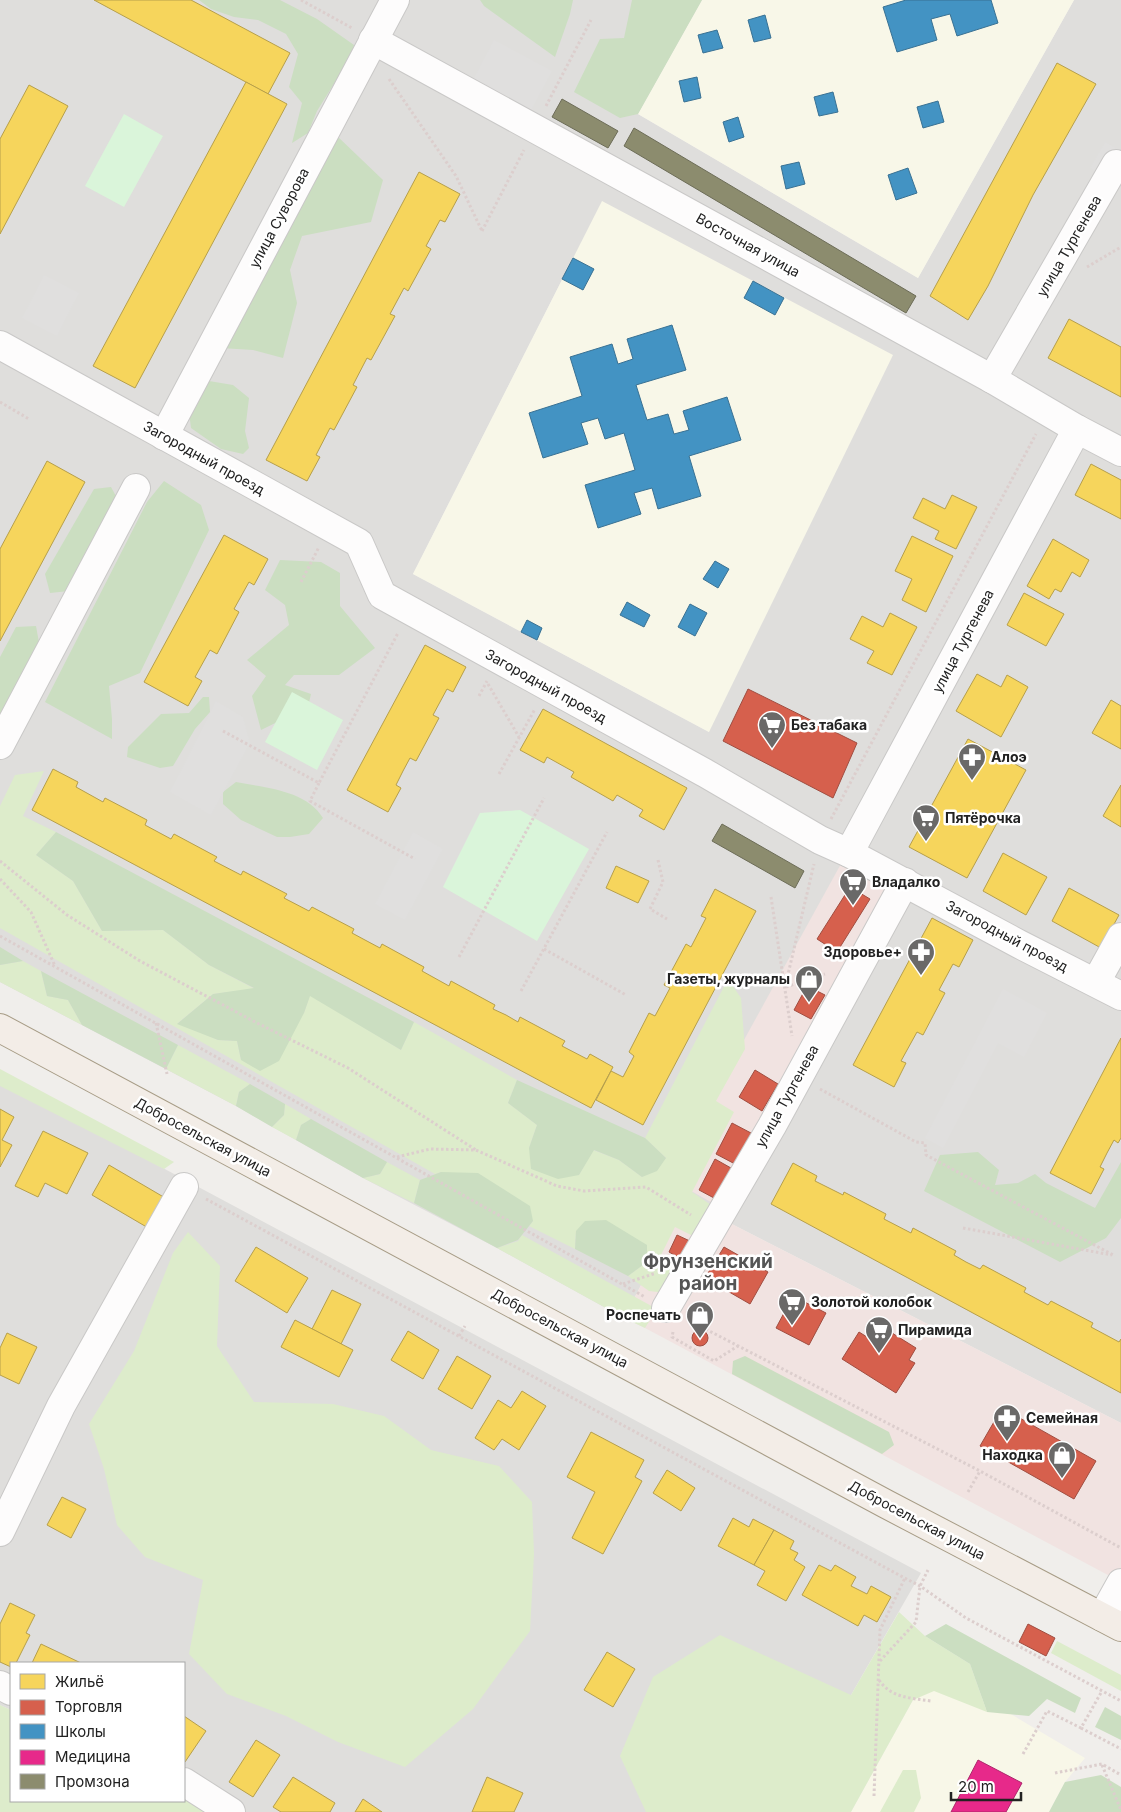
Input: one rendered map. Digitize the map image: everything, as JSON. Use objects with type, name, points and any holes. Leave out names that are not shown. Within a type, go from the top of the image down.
[{"type":"main road","name":"Добросельская улица","points":[[0,1028],[886,1504],[1111,1622]]},
{"type":"street","name":"улица Суворова","points":[[164,436],[395,0]]},
{"type":"street","name":"Восточная улица","points":[[373,40],[992,379],[1077,429],[1121,452]]},
{"type":"street","name":"улица Тургенева","points":[[992,379],[1116,164]]},
{"type":"street","name":"Загородный проезд","points":[[0,345],[359,543],[382,595],[705,773],[820,840],[905,882],[1019,944],[1121,996]]},
{"type":"street","name":"улица Тургенева","points":[[849,853],[1077,429]]},
{"type":"street","points":[[0,745],[136,488]]},
{"type":"street","name":"улица Тургенева","points":[[672,1311],[714,1224],[772,1126],[905,882]]},
{"type":"street","points":[[1096,982],[1121,937]]},
{"type":"street","points":[[0,1532],[61,1406],[184,1187]]},
{"type":"street","points":[[1111,1622],[1121,1583]]},
{"type":"street","points":[[185,1783],[231,1812]]},
{"type":"path","points":[[300,0],[373,40]]},
{"type":"path","points":[[389,79],[456,176],[482,231],[591,20]]},
{"type":"path","points":[[1080,271],[1121,247]]},
{"type":"path","points":[[0,402],[29,419]]},
{"type":"path","points":[[785,987],[820,840],[1048,412]]},
{"type":"path","points":[[301,582],[310,566]]},
{"type":"path","points":[[410,610],[310,801],[415,859]]},
{"type":"path","points":[[486,681],[519,737]]},
{"type":"path","points":[[499,774],[548,687]]},
{"type":"path","points":[[222,731],[319,783]]},
{"type":"path","points":[[459,957],[544,798]]},
{"type":"path","points":[[521,991],[607,832]]},
{"type":"path","points":[[658,860],[663,882],[650,910],[667,919]]},
{"type":"path","points":[[0,861],[67,915],[140,961],[348,1068],[476,1150],[557,1186],[584,1190],[646,1187],[686,1213],[714,1224]]},
{"type":"path","points":[[0,879],[31,912],[55,966]]},
{"type":"path","points":[[771,897],[785,987]]},
{"type":"path","points":[[0,936],[672,1311],[980,1471],[1121,1548]]},
{"type":"path","points":[[544,949],[626,994]]},
{"type":"path","points":[[785,987],[860,963]]},
{"type":"path","points":[[156,1022],[166,1074]]},
{"type":"path","points":[[798,1076],[916,1142],[925,1144],[926,1155],[1115,1256],[963,1228]]},
{"type":"path","points":[[396,1157],[430,1150],[476,1150]]},
{"type":"path","points":[[184,1187],[920,1586],[966,1618],[1121,1701]]},
{"type":"path","points":[[672,1311],[672,1337],[714,1360],[739,1346]]},
{"type":"path","points":[[459,1336],[465,1326]]},
{"type":"path","points":[[968,1492],[980,1471]]},
{"type":"path","points":[[880,1662],[916,1622],[920,1586],[928,1570]]},
{"type":"path","points":[[874,1796],[880,1630],[905,1578]]},
{"type":"path","points":[[879,1679],[884,1687],[898,1696],[931,1701]]},
{"type":"path","points":[[1081,1728],[1102,1691]]},
{"type":"path","points":[[1023,1754],[1047,1711],[1121,1749]]},
{"type":"path","points":[[1055,1773],[1102,1764],[1121,1775]]},
{"type":"path","points":[[1102,1764],[1121,1810]]},
{"type":"shaded area","points":[[0,0],[702,0],[638,114],[918,278],[1074,0],[1121,0],[1121,1423],[685,1200],[624,1318],[497,1248],[363,1178],[236,1106],[0,982]],"holes":[[[573,258],[753,281],[784,298],[709,732],[413,574]]]},
{"type":"shaded area","points":[[702,0],[1074,0],[918,278],[638,114]]},
{"type":"shaded area","points":[[494,40],[552,71],[530,112],[472,82]]},
{"type":"shaded area","points":[[1105,142],[1121,151],[1121,186],[1090,168]]},
{"type":"shaded area","points":[[602,201],[893,355],[709,732],[413,574]]},
{"type":"shaded area","points":[[44,275],[79,293],[57,336],[22,318]]},
{"type":"shaded area","points":[[216,701],[243,717],[250,743],[211,815],[170,792]]},
{"type":"shaded area","points":[[413,832],[443,849],[405,920],[375,904]]},
{"type":"shaded area","points":[[842,862],[892,890],[718,1206],[668,1178]]},
{"type":"shaded area","points":[[1003,989],[1047,1013],[1024,1057],[998,1043],[943,1148],[925,1138]]},
{"type":"shaded area","points":[[0,1081],[921,1573],[851,1695],[812,1812],[213,1812],[185,1798],[185,1662],[10,1662],[10,1710],[0,1705]]},
{"type":"shaded area","points":[[685,1200],[1121,1423],[1121,1582],[624,1318]]},
{"type":"shaded area","points":[[933,1668],[1085,1758],[1065,1782],[1049,1812],[851,1812],[913,1700]]},
{"type":"green space","points":[[199,0],[280,0],[317,19],[354,45],[351,59],[317,111],[308,133],[292,143],[302,103],[289,87],[298,54],[286,34],[258,20],[234,17],[211,9]]},
{"type":"green space","points":[[480,0],[573,0],[555,57],[484,6]]},
{"type":"green space","points":[[632,0],[702,0],[638,114],[620,118],[574,92],[600,39],[624,38]]},
{"type":"green space","points":[[124,114],[163,136],[124,207],[85,186]]},
{"type":"green space","points":[[336,135],[383,180],[371,222],[302,236],[290,270],[297,303],[283,358],[253,350],[221,348]]},
{"type":"green space","points":[[209,381],[233,385],[249,398],[245,431],[249,448],[243,454],[221,449],[191,428],[189,412]]},
{"type":"green space","points":[[164,481],[201,505],[209,530],[140,673],[109,686],[112,739],[45,702],[147,502]]},
{"type":"green space","points":[[111,487],[117,498],[69,591],[50,593],[45,574],[94,489]]},
{"type":"green space","points":[[280,560],[321,562],[340,573],[340,606],[375,648],[339,675],[294,675],[285,685],[311,694],[308,707],[261,730],[252,696],[266,676],[247,660],[289,625],[285,605],[265,590]]},
{"type":"green space","points":[[36,626],[40,648],[0,719],[0,657],[16,627]]},
{"type":"green space","points":[[292,692],[343,720],[317,770],[265,742]]},
{"type":"green space","points":[[203,697],[209,697],[210,712],[195,729],[173,766],[160,768],[127,757],[128,747],[161,714],[189,713]]},
{"type":"green space","points":[[44,771],[23,816],[56,832],[36,855],[73,881],[102,931],[163,930],[209,965],[255,989],[213,994],[178,1023],[218,1040],[237,1041],[241,1060],[304,1013],[310,995],[401,1050],[414,1022],[517,1080],[508,1103],[537,1125],[529,1148],[579,1175],[593,1150],[619,1160],[642,1177],[666,1158],[645,1138],[728,979],[741,998],[745,1049],[716,1101],[734,1112],[692,1192],[714,1207],[697,1238],[675,1227],[661,1255],[683,1266],[666,1293],[649,1291],[628,1276],[647,1262],[576,1231],[575,1249],[529,1226],[533,1221],[441,1172],[435,1174],[0,928],[0,806],[15,775]]},
{"type":"green space","points":[[236,782],[296,796],[316,809],[323,818],[309,834],[277,837],[241,820],[223,804],[223,792]]},
{"type":"green space","points":[[520,810],[589,849],[537,941],[443,887],[480,813]]},
{"type":"green space","points":[[56,832],[414,1022],[401,1050],[310,996],[304,1013],[279,1061],[260,1071],[241,1060],[237,1041],[218,1040],[177,1024],[213,994],[254,988],[209,965],[163,930],[102,931],[73,881],[36,855]]},
{"type":"green space","points":[[0,947],[23,961],[0,965]]},
{"type":"green space","points":[[23,961],[41,971],[47,996],[68,1000],[82,1025],[0,982],[0,965]]},
{"type":"green space","points":[[41,971],[178,1045],[166,1069],[82,1025],[68,1000],[47,996]]},
{"type":"green space","points":[[178,1045],[250,1084],[239,1092],[236,1106],[166,1069]]},
{"type":"green space","points":[[0,1069],[174,1162],[164,1169],[0,1086]]},
{"type":"green space","points":[[517,1080],[645,1138],[666,1158],[657,1171],[642,1177],[619,1160],[594,1150],[579,1175],[558,1179],[531,1169],[529,1148],[537,1125],[508,1103]]},
{"type":"green space","points":[[250,1084],[285,1104],[284,1115],[272,1127],[236,1106],[239,1092]]},
{"type":"green space","points":[[285,1104],[311,1119],[301,1125],[296,1140],[272,1127],[284,1115]]},
{"type":"green space","points":[[311,1119],[387,1162],[380,1174],[363,1178],[296,1140],[301,1125]]},
{"type":"green space","points":[[978,1152],[999,1170],[995,1185],[1018,1183],[1035,1174],[1046,1183],[1095,1208],[1121,1162],[1121,1218],[1106,1238],[1060,1262],[924,1191],[940,1155]]},
{"type":"green space","points":[[387,1162],[420,1180],[414,1203],[363,1178],[380,1174]]},
{"type":"green space","points":[[441,1172],[478,1173],[530,1206],[533,1221],[518,1240],[497,1248],[414,1203],[420,1180]]},
{"type":"green space","points":[[606,1220],[647,1245],[647,1262],[628,1276],[575,1249],[576,1231],[585,1221]]},
{"type":"green space","points":[[188,1232],[220,1266],[217,1346],[254,1402],[333,1404],[384,1416],[431,1450],[499,1466],[532,1502],[534,1554],[530,1631],[473,1709],[405,1767],[338,1742],[286,1716],[227,1694],[189,1654],[203,1580],[145,1557],[117,1525],[104,1469],[89,1424],[134,1351],[173,1253]]},
{"type":"green space","points":[[522,1235],[657,1309],[645,1328],[497,1248],[518,1241]]},
{"type":"green space","points":[[745,1356],[889,1432],[894,1445],[882,1454],[732,1374],[733,1361]]},
{"type":"green space","points":[[899,1612],[925,1636],[970,1664],[987,1712],[934,1691],[913,1700],[851,1812],[646,1812],[620,1756],[653,1677],[720,1635],[851,1695]]},
{"type":"green space","points":[[946,1624],[1081,1698],[1075,1713],[1047,1699],[1029,1716],[987,1712],[970,1664],[925,1636]]},
{"type":"green space","points":[[1057,1641],[1121,1675],[1121,1691],[1051,1653]]},
{"type":"green space","points":[[0,1705],[10,1710],[10,1802],[185,1802],[185,1798],[213,1812],[0,1812]]},
{"type":"green space","points":[[1105,1707],[1121,1716],[1121,1740],[1095,1727]]},
{"type":"green space","points":[[903,1770],[916,1770],[921,1798],[914,1812],[880,1812]]},
{"type":"green space","points":[[1101,1775],[1121,1787],[1121,1812],[1049,1812],[1065,1782]]},
{"type":"building: Жильё","points":[[94,0],[191,0],[290,53],[268,94]]},
{"type":"building: Жильё","points":[[1057,63],[1096,84],[1033,195],[988,286],[968,320],[930,296]]},
{"type":"building: Жильё","points":[[246,82],[287,104],[135,388],[93,366]]},
{"type":"building: Жильё","points":[[29,85],[68,106],[0,234],[0,139]]},
{"type":"building: Жильё","points":[[419,172],[460,194],[445,222],[440,220],[426,246],[431,249],[408,291],[404,288],[390,314],[395,316],[371,360],[367,358],[353,385],[357,387],[334,430],[330,428],[316,455],[320,457],[307,481],[266,460]]},
{"type":"building: Жильё","points":[[1069,319],[1121,347],[1121,397],[1048,358]]},
{"type":"building: Жильё","points":[[47,461],[85,482],[0,641],[0,549]]},
{"type":"building: Жильё","points":[[1091,464],[1121,480],[1121,519],[1075,495]]},
{"type":"building: Жильё","points":[[952,495],[977,507],[956,549],[935,539],[939,531],[913,518],[923,498],[945,509]]},
{"type":"building: Жильё","points":[[224,535],[268,559],[254,585],[249,582],[234,609],[239,612],[217,654],[210,650],[195,677],[202,681],[188,706],[144,682]]},
{"type":"building: Жильё","points":[[912,536],[953,556],[926,612],[902,600],[912,579],[895,571]]},
{"type":"building: Жильё","points":[[1053,539],[1089,560],[1080,577],[1072,572],[1061,592],[1055,589],[1049,599],[1027,586]]},
{"type":"building: Жильё","points":[[1024,593],[1064,614],[1046,646],[1007,625]]},
{"type":"building: Жильё","points":[[890,613],[917,627],[892,675],[867,663],[874,651],[850,639],[862,616],[883,627]]},
{"type":"building: Жильё","points":[[425,645],[466,667],[453,692],[447,689],[433,715],[439,718],[416,761],[410,758],[396,785],[401,788],[388,812],[347,790]]},
{"type":"building: Жильё","points":[[977,674],[1001,687],[1007,675],[1028,687],[1001,737],[956,711]]},
{"type":"building: Жильё","points":[[1111,700],[1121,706],[1121,749],[1092,733]]},
{"type":"building: Жильё","points":[[543,709],[687,788],[664,830],[639,816],[643,810],[617,795],[613,801],[571,777],[574,772],[547,757],[544,763],[520,750]]},
{"type":"building: Жильё","points":[[968,739],[1026,770],[967,878],[909,847]]},
{"type":"building: Жильё","points":[[53,769],[78,782],[76,787],[103,802],[105,798],[147,820],[145,825],[171,839],[174,834],[217,857],[214,861],[241,875],[243,871],[287,894],[284,898],[309,911],[312,907],[354,929],[352,933],[365,940],[380,948],[382,944],[424,967],[422,971],[449,986],[451,981],[495,1005],[493,1009],[518,1022],[520,1017],[565,1041],[562,1046],[587,1059],[590,1054],[613,1067],[591,1108],[32,810]]},
{"type":"building: Жильё","points":[[1121,785],[1121,827],[1103,816]]},
{"type":"building: Жильё","points":[[1003,853],[1047,877],[1026,915],[983,891]]},
{"type":"building: Жильё","points":[[616,866],[649,881],[638,903],[606,888]]},
{"type":"building: Жильё","points":[[1069,888],[1119,915],[1101,948],[1052,921]]},
{"type":"building: Жильё","points":[[715,889],[756,911],[643,1125],[596,1100],[611,1071],[623,1077],[634,1056],[629,1052],[649,1013],[655,1016],[670,988],[664,985],[686,944],[691,947],[706,918],[701,916]]},
{"type":"building: Жильё","points":[[932,918],[973,940],[959,967],[953,964],[939,990],[945,993],[923,1035],[917,1032],[901,1061],[906,1063],[894,1087],[853,1065]]},
{"type":"building: Жильё","points":[[1121,1038],[1121,1138],[1118,1143],[1114,1140],[1107,1153],[1100,1167],[1104,1169],[1091,1194],[1050,1173]]},
{"type":"building: Жильё","points":[[0,1109],[14,1117],[2,1140],[12,1145],[0,1167]]},
{"type":"building: Жильё","points":[[43,1131],[88,1153],[67,1194],[45,1183],[38,1197],[15,1186]]},
{"type":"building: Жильё","points":[[793,1163],[817,1176],[815,1181],[843,1195],[844,1192],[886,1214],[884,1219],[911,1233],[913,1228],[956,1251],[954,1255],[966,1262],[980,1269],[983,1265],[1026,1288],[1024,1292],[1048,1305],[1051,1301],[1093,1323],[1091,1327],[1119,1342],[1121,1339],[1121,1393],[771,1204]]},
{"type":"building: Жильё","points":[[109,1165],[167,1199],[150,1229],[92,1195]]},
{"type":"building: Жильё","points":[[256,1247],[308,1278],[287,1313],[235,1281]]},
{"type":"building: Жильё","points":[[332,1290],[361,1304],[341,1344],[312,1329]]},
{"type":"building: Жильё","points":[[295,1320],[353,1350],[339,1377],[281,1347]]},
{"type":"building: Жильё","points":[[408,1331],[439,1350],[423,1379],[391,1360]]},
{"type":"building: Жильё","points":[[7,1333],[37,1347],[19,1384],[0,1375],[0,1348]]},
{"type":"building: Жильё","points":[[457,1356],[491,1376],[472,1409],[438,1389]]},
{"type":"building: Жильё","points":[[522,1391],[546,1406],[519,1450],[502,1439],[494,1450],[475,1438],[498,1400],[511,1408]]},
{"type":"building: Жильё","points":[[591,1432],[644,1460],[635,1477],[642,1481],[603,1554],[572,1538],[595,1492],[567,1477]]},
{"type":"building: Жильё","points":[[667,1470],[695,1488],[681,1511],[653,1493]]},
{"type":"building: Жильё","points":[[62,1497],[86,1509],[71,1538],[47,1525]]},
{"type":"building: Жильё","points":[[733,1518],[749,1527],[753,1519],[774,1530],[754,1565],[718,1546]]},
{"type":"building: Жильё","points":[[774,1530],[794,1541],[790,1549],[798,1553],[794,1560],[805,1567],[786,1601],[757,1585],[765,1571],[754,1565]]},
{"type":"building: Жильё","points":[[819,1565],[831,1571],[835,1565],[856,1577],[851,1586],[867,1594],[871,1586],[891,1597],[877,1622],[864,1615],[858,1626],[802,1595]]},
{"type":"building: Жильё","points":[[10,1603],[35,1615],[26,1633],[30,1635],[16,1662],[10,1662],[10,1667],[0,1662],[0,1624]]},
{"type":"building: Жильё","points":[[41,1644],[79,1662],[32,1662]]},
{"type":"building: Жильё","points":[[607,1652],[635,1669],[613,1707],[584,1690]]},
{"type":"building: Жильё","points":[[185,1717],[206,1731],[185,1762]]},
{"type":"building: Жильё","points":[[256,1740],[280,1755],[253,1797],[229,1782]]},
{"type":"building: Жильё","points":[[293,1777],[335,1803],[330,1812],[281,1812],[273,1807]]},
{"type":"building: Жильё","points":[[487,1777],[523,1793],[514,1812],[472,1812]]},
{"type":"building: Жильё","points":[[363,1799],[382,1812],[355,1812]]},
{"type":"building: Торговля","points":[[748,689],[857,743],[833,798],[723,741]]},
{"type":"building: Торговля","points":[[850,887],[870,899],[837,952],[817,939]]},
{"type":"building: Торговля","name":"Газеты, журналы","points":[[807,986],[825,995],[811,1019],[794,1010]]},
{"type":"building: Торговля","points":[[755,1070],[778,1084],[762,1111],[739,1097]]},
{"type":"building: Торговля","points":[[732,1123],[751,1133],[735,1164],[716,1154]]},
{"type":"building: Торговля","points":[[715,1159],[731,1168],[714,1198],[699,1190]]},
{"type":"building: Торговля","points":[[677,1235],[692,1242],[683,1260],[669,1252]]},
{"type":"building: Торговля","points":[[724,1247],[768,1272],[750,1304],[705,1278]]},
{"type":"building: Торговля","points":[[793,1296],[826,1313],[809,1345],[776,1328]]},
{"type":"building: Торговля","name":"Пирамида","points":[[876,1323],[916,1348],[909,1360],[915,1363],[896,1393],[842,1359],[859,1332],[867,1337]]},
{"type":"building: Торговля","name":"Роспечать","points":[[700,1330],[708,1338],[700,1346],[692,1338]]},
{"type":"building: Торговля","points":[[1002,1408],[1096,1461],[1074,1499],[980,1446]]},
{"type":"building: Торговля","points":[[1028,1624],[1055,1638],[1046,1656],[1019,1642]]},
{"type":"building: Школы","points":[[906,0],[991,0],[998,23],[957,36],[950,14],[931,19],[937,40],[897,52],[883,7]]},
{"type":"building: Школы","points":[[765,15],[771,38],[754,42],[748,20]]},
{"type":"building: Школы","points":[[717,30],[723,48],[703,53],[698,35]]},
{"type":"building: Школы","points":[[697,77],[701,98],[684,102],[679,81]]},
{"type":"building: Школы","points":[[833,92],[838,112],[819,116],[814,97]]},
{"type":"building: Школы","points":[[938,101],[944,122],[923,128],[917,107]]},
{"type":"building: Школы","points":[[738,117],[744,137],[729,142],[723,122]]},
{"type":"building: Школы","points":[[799,162],[805,184],[786,189],[781,166]]},
{"type":"building: Школы","points":[[908,168],[917,193],[896,200],[888,175]]},
{"type":"building: Школы","points":[[573,258],[594,269],[583,290],[562,279]]},
{"type":"building: Школы","points":[[753,281],[784,298],[775,315],[744,298]]},
{"type":"building: Школы","points":[[672,325],[686,370],[636,385],[647,420],[668,414],[674,434],[689,430],[683,411],[727,397],[741,440],[689,456],[701,496],[658,509],[652,488],[634,493],[641,514],[598,528],[585,485],[635,470],[624,433],[605,439],[598,418],[581,423],[588,444],[543,458],[529,413],[582,396],[570,357],[612,344],[618,364],[633,359],[627,339]]},
{"type":"building: Школы","points":[[715,561],[729,569],[718,588],[703,579]]},
{"type":"building: Школы","points":[[627,602],[650,615],[644,627],[620,615]]},
{"type":"building: Школы","points":[[690,604],[707,613],[695,636],[678,627]]},
{"type":"building: Школы","points":[[527,620],[542,628],[537,640],[521,632]]},
{"type":"building: Медицина","points":[[978,1760],[1022,1783],[1006,1812],[951,1812]]},
{"type":"building: Промзона","points":[[562,99],[618,131],[608,148],[552,117]]},
{"type":"building: Промзона","points":[[634,128],[916,296],[906,313],[624,146]]},
{"type":"building: Промзона","points":[[722,824],[804,871],[795,888],[712,841]]},
{"type":"place","name":"Без табака","points":[[772,749]]},
{"type":"place","name":"Алоэ","points":[[972,781]]},
{"type":"place","name":"Пятёрочка","points":[[926,842]]},
{"type":"place","name":"Владалко","points":[[853,906]]},
{"type":"place","name":"Здоровье+","points":[[921,976]]},
{"type":"place","name":"Газеты, журналы","points":[[809,1003]]},
{"type":"place","name":"Золотой колобок","points":[[792,1326]]},
{"type":"place","name":"Роспечать","points":[[700,1339]]},
{"type":"place","name":"Пирамида","points":[[879,1354]]},
{"type":"place","name":"Семейная","points":[[1007,1442]]},
{"type":"place","name":"Находка","points":[[1062,1479]]},
{"type":"district","name":"Фрунзенский район","points":[[708,1272]]}]
